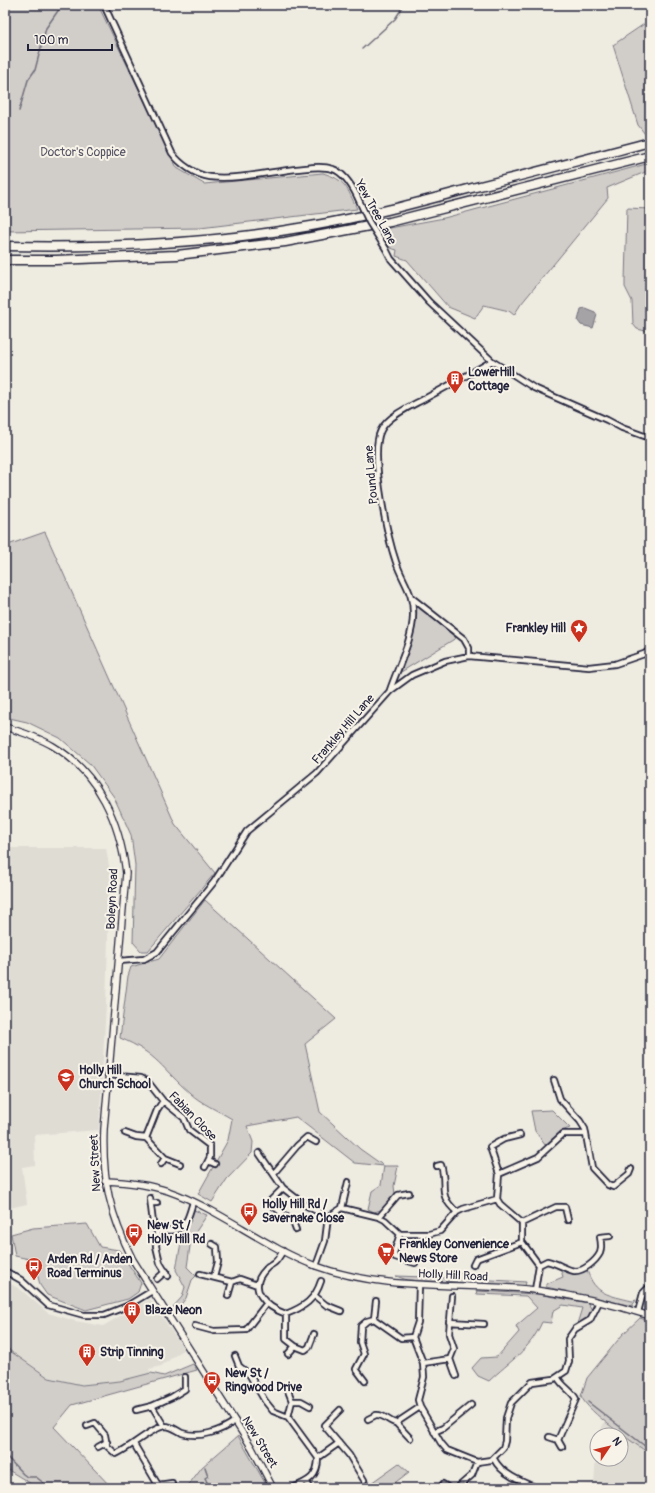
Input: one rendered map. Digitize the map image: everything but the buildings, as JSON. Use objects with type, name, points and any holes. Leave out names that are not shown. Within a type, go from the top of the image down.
[{"type":"highway","points":[[5,246],[65,247],[127,245],[200,240],[310,226],[405,206],[650,142]]},
{"type":"highway","points":[[5,260],[177,255],[285,242],[390,222],[650,156]]},
{"type":"street","name":"Yew Tree Lane","points":[[104,5],[172,153],[178,162],[210,177],[234,176],[316,167],[334,169],[349,181],[369,222],[391,259],[429,302],[492,361],[534,388],[622,428],[650,438]]},
{"type":"street","name":"Pound Lane","points":[[390,691],[411,633],[414,617],[412,598],[395,560],[386,521],[377,453],[377,441],[380,430],[396,414],[492,361]]},
{"type":"street","name":"Pound Lane","points":[[412,598],[464,639],[469,648],[469,656]]},
{"type":"street","name":"Frankley Hill Lane","points":[[119,961],[144,959],[157,952],[214,882],[247,831],[317,774],[390,691],[412,675],[445,660],[469,656],[589,667],[615,664],[650,650]]},
{"type":"street","name":"Boleyn Road","points":[[5,728],[27,734],[54,746],[79,766],[96,787],[109,809],[120,838],[126,873],[119,961]]},
{"type":"street","name":"New Street","points":[[119,961],[103,1137],[105,1181],[112,1212],[121,1237],[152,1291],[252,1448],[273,1488]]},
{"type":"street","name":"Fabian Close","points":[[108,1075],[141,1078],[148,1082],[163,1101],[184,1118],[192,1133],[210,1146],[211,1151],[205,1168]]},
{"type":"street","points":[[554,1080],[560,1099],[580,1121],[585,1129],[592,1168],[608,1186],[613,1187],[629,1174],[631,1169]]},
{"type":"street","points":[[146,1138],[157,1110],[163,1101]]},
{"type":"street","points":[[125,1132],[136,1137],[146,1138],[165,1158],[180,1164]]},
{"type":"street","points":[[499,1174],[538,1157],[563,1134],[585,1134]]},
{"type":"street","points":[[520,1135],[504,1139],[490,1147],[499,1174],[497,1199],[500,1204],[522,1223],[522,1242],[539,1265],[535,1290]]},
{"type":"street","points":[[274,1173],[297,1146],[307,1137],[316,1142]]},
{"type":"street","points":[[259,1153],[283,1188],[305,1205],[328,1217]]},
{"type":"street","points":[[161,1164],[165,1158]]},
{"type":"street","name":"Fabian Close","points":[[208,1161],[215,1164]]},
{"type":"street","points":[[437,1166],[441,1165],[444,1172],[444,1192],[446,1200],[457,1212]]},
{"type":"street","name":"Holly Hill Road","points":[[105,1181],[147,1185],[167,1191],[193,1202],[283,1251],[316,1266],[364,1279],[419,1285],[535,1290],[599,1302],[650,1316]]},
{"type":"street","points":[[328,1217],[342,1208],[348,1182]]},
{"type":"street","points":[[283,1188],[271,1200],[272,1205],[293,1222],[296,1230]]},
{"type":"street","points":[[379,1217],[398,1195],[409,1193]]},
{"type":"street","points":[[342,1208],[379,1217],[385,1220],[400,1234],[412,1235],[437,1232],[444,1227],[457,1212],[497,1199]]},
{"type":"street","points":[[157,1203],[151,1200],[153,1223],[157,1231],[156,1246],[160,1263],[167,1273],[157,1278]]},
{"type":"street","points":[[157,1231],[175,1231],[184,1225],[193,1202]]},
{"type":"street","points":[[522,1223],[556,1207],[565,1208],[568,1220]]},
{"type":"street","points":[[316,1266],[325,1241],[328,1217]]},
{"type":"street","points":[[400,1234],[394,1256],[415,1263]]},
{"type":"street","points":[[539,1265],[547,1261],[573,1270],[581,1270],[592,1263],[600,1253],[600,1237],[610,1236]]},
{"type":"street","points":[[473,1265],[476,1259],[522,1242]]},
{"type":"street","points":[[212,1244],[217,1246],[218,1262],[214,1277]]},
{"type":"street","points":[[283,1251],[274,1263],[266,1269],[258,1285],[259,1293],[266,1304],[286,1314],[301,1308],[315,1296],[322,1281]]},
{"type":"street","points":[[5,1271],[21,1280],[48,1305],[84,1315],[104,1315],[127,1306],[152,1291]]},
{"type":"street","points":[[200,1274],[232,1282],[240,1279],[258,1285]]},
{"type":"street","points":[[228,1296],[232,1282]]},
{"type":"street","points":[[419,1285],[418,1315],[413,1337],[423,1364],[424,1377],[418,1400],[420,1407],[434,1432],[447,1450],[477,1462],[494,1459],[503,1448],[505,1441],[506,1418],[511,1403],[532,1382],[558,1378],[569,1366],[567,1342],[570,1334],[575,1329],[590,1320],[599,1302]]},
{"type":"street","points":[[638,1312],[643,1293],[650,1286]]},
{"type":"street","points":[[315,1296],[326,1305],[341,1311]]},
{"type":"street","points":[[452,1296],[449,1334],[454,1348],[450,1359],[456,1376]]},
{"type":"street","points":[[374,1319],[376,1301]]},
{"type":"street","points":[[194,1326],[214,1331],[246,1330],[266,1304]]},
{"type":"street","points":[[286,1314],[286,1339],[295,1346],[305,1350],[309,1347],[314,1334]]},
{"type":"street","points":[[365,1381],[356,1369],[364,1354],[360,1342],[360,1334],[361,1326],[366,1321],[374,1319],[401,1338],[413,1337]]},
{"type":"street","points":[[449,1322],[484,1324]]},
{"type":"street","points":[[288,1354],[295,1346]]},
{"type":"street","points":[[235,1356],[239,1366],[249,1374],[265,1401],[273,1411],[288,1417],[318,1458],[317,1472],[312,1479],[292,1488]]},
{"type":"street","points":[[423,1364],[450,1359]]},
{"type":"street","points":[[136,1410],[152,1406],[185,1389],[185,1377]]},
{"type":"street","points":[[558,1378],[561,1384],[574,1394],[576,1399],[558,1440]]},
{"type":"street","points":[[287,1388],[292,1401],[288,1417]]},
{"type":"street","points":[[292,1401],[301,1401],[310,1406]]},
{"type":"street","points":[[434,1432],[443,1428],[471,1405]]},
{"type":"street","points":[[152,1406],[164,1426]]},
{"type":"street","points":[[396,1423],[420,1407]]},
{"type":"street","points":[[340,1410],[325,1425],[357,1467],[364,1480]]},
{"type":"street","points":[[368,1419],[379,1414],[391,1422],[396,1423],[410,1438]]},
{"type":"street","points":[[86,1426],[95,1423],[104,1435],[107,1446],[116,1454],[156,1429],[164,1426],[170,1427],[182,1433],[209,1433],[224,1428],[235,1421]]},
{"type":"street","points":[[549,1437],[558,1440],[562,1447]]},
{"type":"street","points":[[98,1447],[106,1442]]},
{"type":"street","points":[[318,1458],[339,1443]]},
{"type":"street","points":[[134,1444],[158,1487],[172,1484]]},
{"type":"street","points":[[494,1459],[498,1467],[521,1482],[537,1488]]},
{"type":"street","points":[[457,1488],[472,1475],[477,1462]]},
{"type":"street","points":[[307,1482],[310,1488]]},
{"type":"street","points":[[519,1488],[521,1482]]},
{"type":"street","points":[[443,1484],[449,1488]]},
{"type":"shaded area","points":[[585,308],[595,312],[597,315],[593,328],[581,325],[578,321],[581,309]]},
{"type":"shaded area","points":[[5,848],[106,848],[110,872],[106,1004],[99,1130],[34,1135],[35,1165],[22,1167],[27,1204],[5,1209]]},
{"type":"shaded area","points":[[5,1221],[11,1257],[5,1258]]},
{"type":"shaded area","points":[[5,1281],[20,1289],[48,1313],[75,1321],[103,1326],[150,1299],[184,1349],[161,1366],[149,1369],[151,1373],[120,1381],[82,1385],[49,1378],[10,1351],[5,1343]]},
{"type":"shaded area","points":[[605,1420],[614,1427],[602,1427]]},
{"type":"shaded area","points":[[629,1438],[650,1454],[650,1488],[548,1488],[594,1484],[595,1467],[629,1467]]},
{"type":"green space","name":"Doctor's Coppice","points":[[5,5],[98,5],[177,168],[204,184],[323,173],[337,179],[345,186],[357,209],[200,228],[5,231]]},
{"type":"green space","points":[[650,20],[650,132],[645,134],[638,125],[613,45]]},
{"type":"green space","points":[[650,163],[650,170],[607,188],[608,198],[521,304],[514,315],[509,311],[484,305],[475,318],[448,307],[407,260],[396,256],[397,250],[388,245],[379,230],[444,218]]},
{"type":"green space","points":[[627,208],[650,209],[650,332],[637,329],[633,324],[632,301],[625,287]]},
{"type":"green space","points":[[45,532],[175,824],[215,873],[148,951],[141,951],[133,942],[135,865],[131,835],[114,797],[90,764],[60,738],[27,722],[5,717],[5,546]]},
{"type":"green space","points":[[417,605],[456,638],[401,672],[414,631]]},
{"type":"green space","points":[[205,900],[336,1019],[305,1044],[320,1112],[360,1149],[384,1166],[355,1163],[296,1117],[247,1126],[253,1142],[252,1153],[227,1179],[212,1202],[198,1194],[228,1140],[232,1119],[194,1097],[159,1062],[143,1050],[120,1038],[128,976],[131,967],[159,959]]},
{"type":"green space","points":[[552,1110],[570,1128],[561,1131],[545,1145],[535,1131],[531,1111]]},
{"type":"green space","points":[[384,1166],[398,1166],[394,1186],[395,1194],[381,1210],[374,1212],[368,1209],[372,1191],[381,1185]]},
{"type":"green space","points":[[194,1210],[207,1215],[191,1239],[187,1267],[196,1276],[192,1280],[186,1298],[176,1311],[173,1307],[182,1297],[185,1287],[176,1270],[182,1237],[187,1234],[184,1230]]},
{"type":"green space","points":[[87,1224],[100,1247],[119,1250],[141,1283],[138,1292],[128,1299],[86,1310],[47,1295],[40,1285],[34,1260],[15,1256],[11,1234],[33,1228]]},
{"type":"green space","points":[[463,1270],[470,1274],[475,1273],[475,1279],[526,1282],[525,1286],[407,1280],[396,1276],[454,1278]]},
{"type":"green space","points":[[561,1270],[574,1274],[587,1270],[594,1285],[604,1293],[632,1301],[636,1300],[632,1306],[546,1287],[546,1284],[563,1277]]},
{"type":"green space","points":[[476,1291],[537,1294],[588,1303],[592,1310],[591,1316],[577,1324],[582,1308],[563,1305],[553,1311],[551,1323],[542,1322],[532,1340],[525,1348],[489,1381],[478,1376],[472,1368],[481,1358],[497,1357],[519,1332],[516,1326],[537,1308],[526,1296],[477,1294]]},
{"type":"green space","points":[[640,1318],[650,1322],[650,1454],[629,1439],[629,1427],[612,1427],[592,1411],[581,1396],[587,1378],[623,1334]]},
{"type":"green space","points":[[5,1343],[10,1351],[49,1378],[82,1385],[120,1381],[151,1373],[164,1376],[193,1364],[197,1370],[72,1405],[54,1427],[112,1488],[38,1488],[5,1468]]},
{"type":"green space","points":[[238,1436],[268,1488],[186,1488],[202,1467]]},
{"type":"green space","points":[[399,1463],[409,1472],[388,1488],[363,1488],[368,1481],[371,1483]]},
{"type":"waterway","points":[[19,111],[28,80],[35,70],[46,28],[62,5]]},
{"type":"waterway","points":[[362,49],[395,19],[404,5]]},
{"type":"waterway","points":[[646,105],[650,85]]},
{"type":"waterway","points":[[588,1402],[650,1450]]},
{"type":"waterway","points":[[5,1455],[27,1477],[36,1477],[50,1488]]},
{"type":"waterway","points":[[205,1467],[208,1476],[205,1478],[207,1482],[205,1486],[208,1488]]},
{"type":"place","name":"LowerHill Cottage","points":[[455,394]]},
{"type":"place","name":"Frankley Hill","points":[[579,643]]},
{"type":"place","name":"Holly Hill Church School","points":[[66,1092]]},
{"type":"place","name":"Holly Hill Rd / Savernake Close","points":[[249,1226]]},
{"type":"place","name":"New St / Holly Hill Rd","points":[[134,1247]]},
{"type":"place","name":"Frankley Convenience News Store","points":[[386,1266]]},
{"type":"place","name":"Arden Rd / Arden Road Terminus","points":[[34,1281]]},
{"type":"place","name":"Blaze Neon","points":[[132,1325]]},
{"type":"place","name":"Strip Tinning","points":[[87,1367]]},
{"type":"place","name":"New St / Ringwood Drive","points":[[212,1395]]}]
